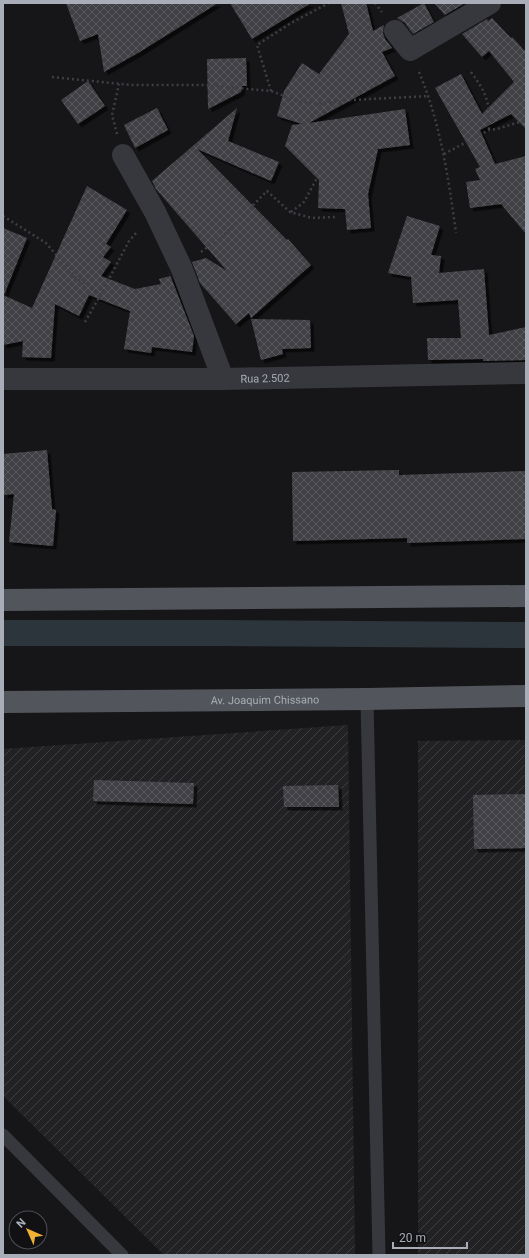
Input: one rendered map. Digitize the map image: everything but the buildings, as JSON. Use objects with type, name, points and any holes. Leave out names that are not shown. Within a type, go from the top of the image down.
[{"type":"main road","points":[[3,600],[526,596]]},
{"type":"main road","name":"Av. Joaquim Chissano","points":[[3,702],[526,696]]},
{"type":"street","points":[[395,31],[410,50],[490,3]]},
{"type":"street","points":[[123,155],[156,212],[181,267],[223,379]]},
{"type":"street","name":"Rua 2.502","points":[[3,379],[223,379],[526,373]]},
{"type":"lane","points":[[367,699],[379,1255]]},
{"type":"lane","points":[[3,1135],[122,1255]]},
{"type":"path","points":[[271,91],[257,45],[291,23],[329,3]]},
{"type":"path","points":[[410,50],[429,96],[441,139],[456,232]]},
{"type":"path","points":[[470,72],[484,90],[490,111],[489,130]]},
{"type":"path","points":[[52,77],[119,84],[204,85],[271,91],[298,101],[315,104],[352,100],[429,96]]},
{"type":"path","points":[[112,115],[119,84]]},
{"type":"path","points":[[444,154],[489,130],[525,120],[526,125]]},
{"type":"path","points":[[290,212],[304,202],[317,178]]},
{"type":"path","points":[[181,267],[224,235],[267,192],[290,212],[312,218],[335,217]]},
{"type":"path","points":[[85,322],[102,294],[129,241],[156,212]]},
{"type":"path","points":[[3,216],[46,243],[76,278],[102,294]]},
{"type":"shaded area","points":[[348,725],[355,1255],[164,1255],[3,1096],[3,749]]},
{"type":"shaded area","points":[[526,740],[526,1255],[418,1255],[418,741]]},
{"type":"waterway","points":[[3,633],[526,635]]}]
